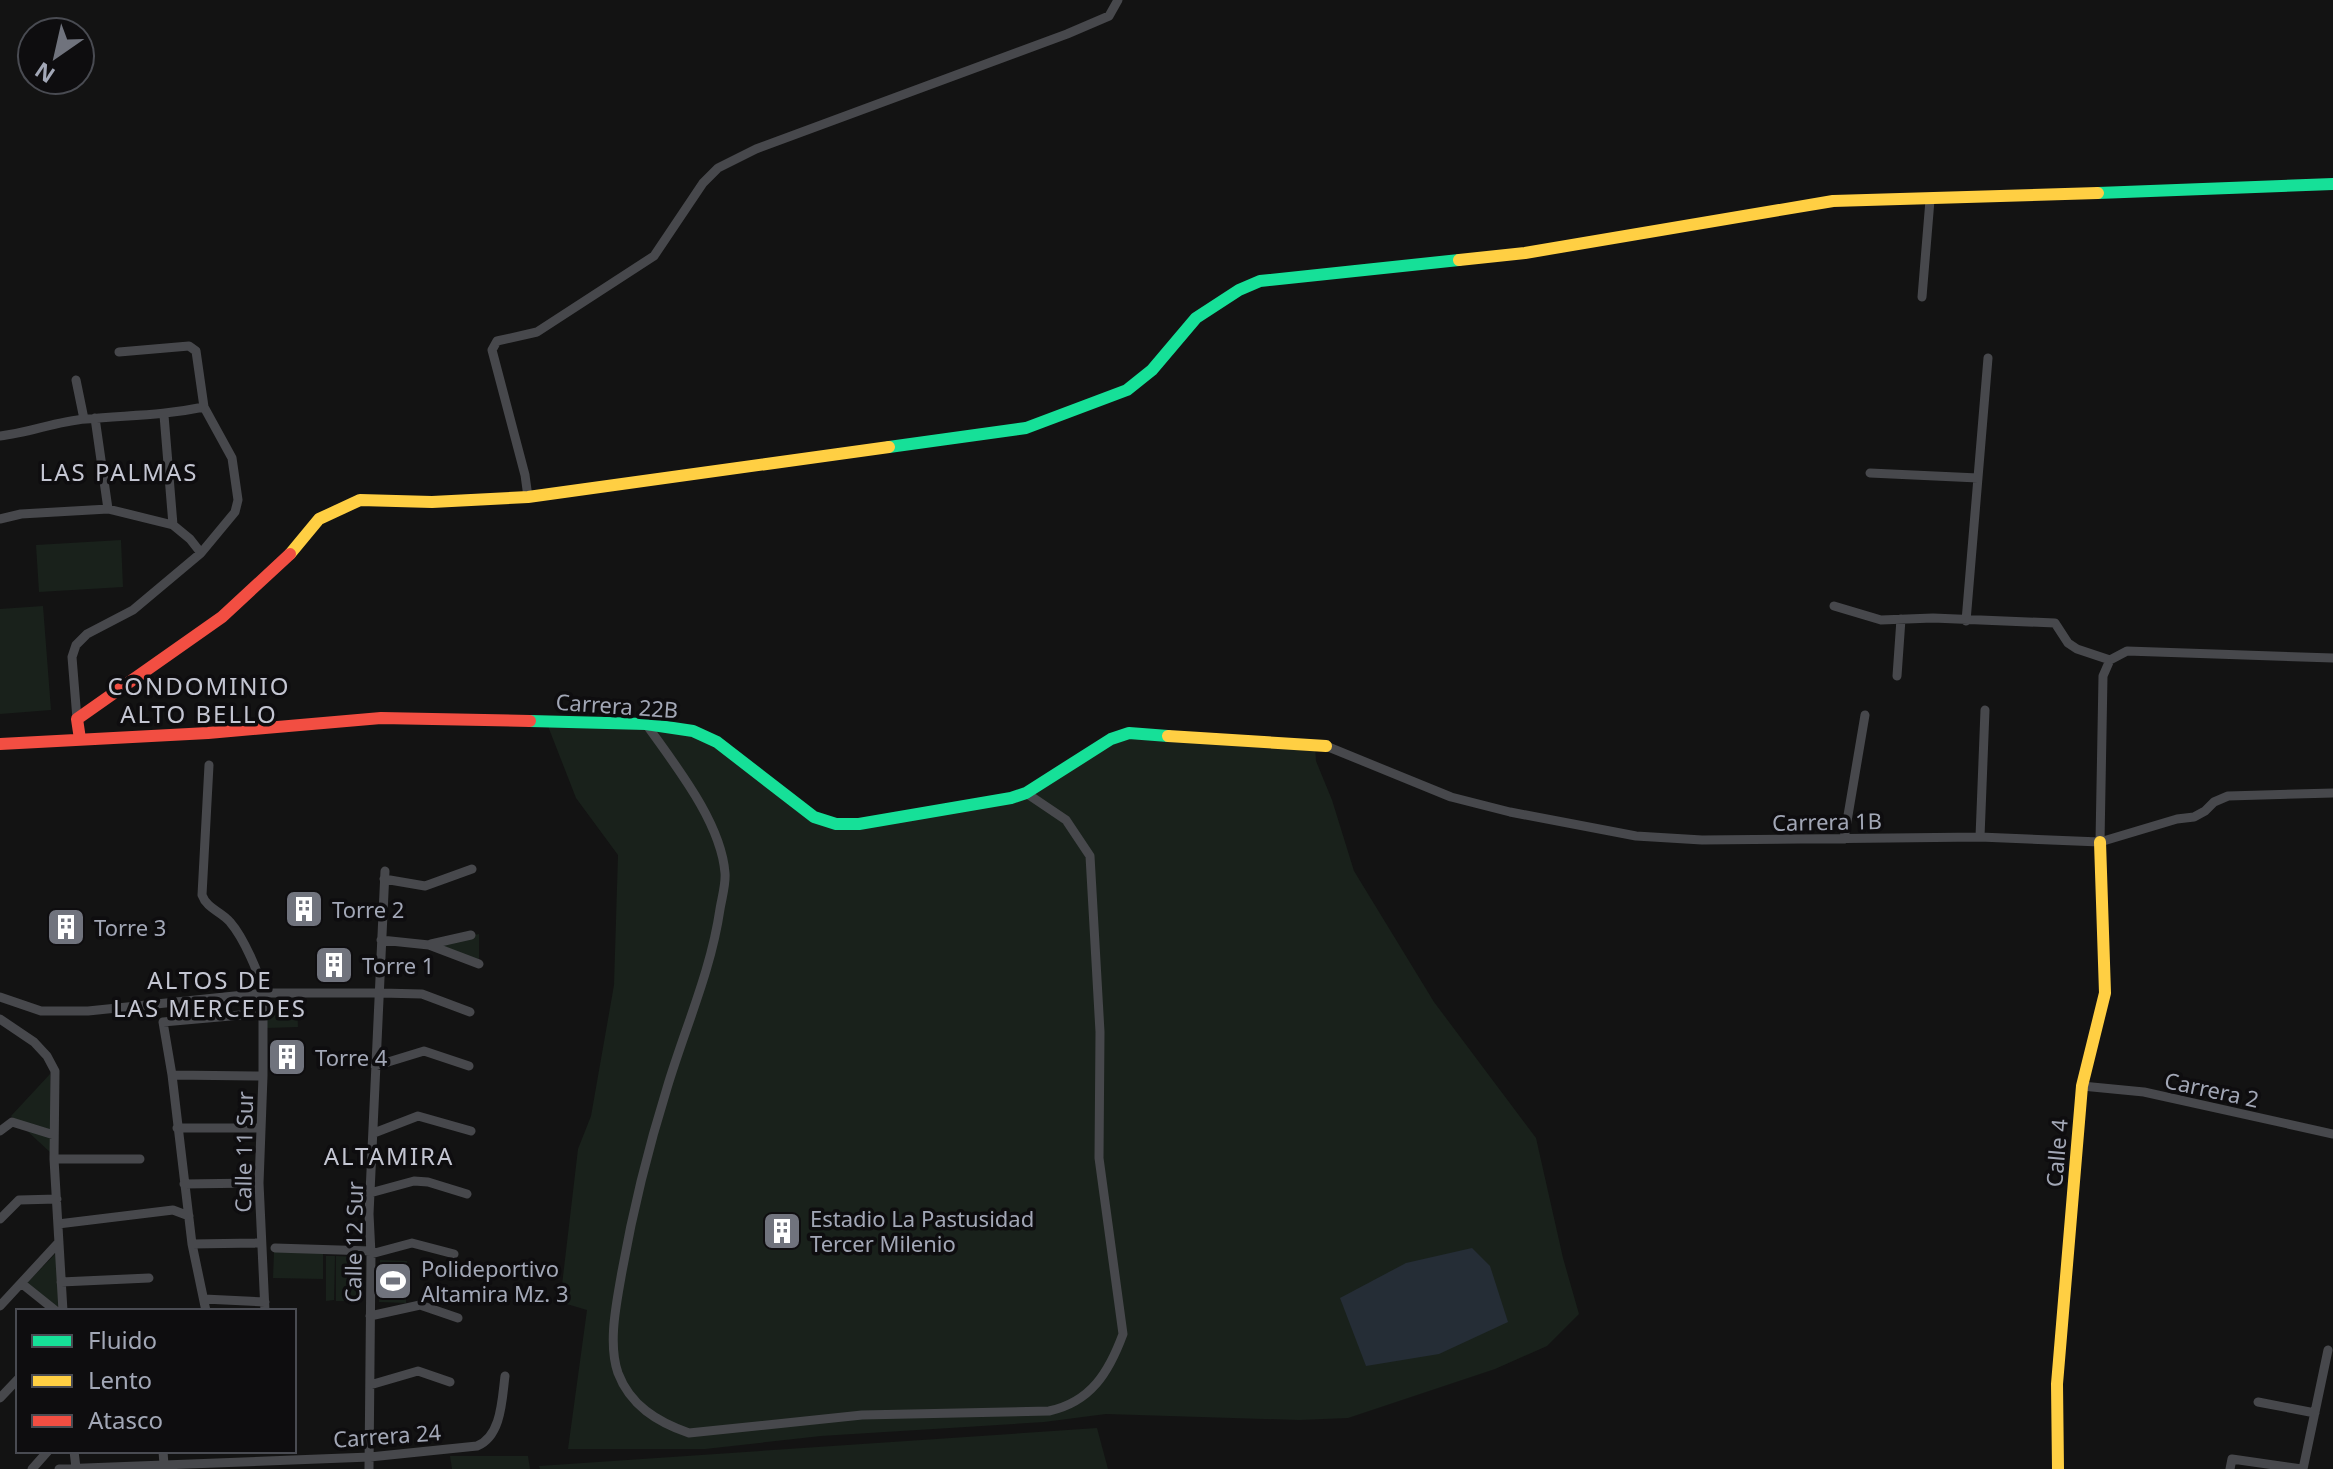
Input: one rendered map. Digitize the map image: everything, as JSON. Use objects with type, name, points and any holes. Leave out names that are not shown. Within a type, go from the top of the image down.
[{"type":"street","points":[[528,497],[492,350],[497,341],[537,332],[654,256],[703,183],[718,168],[756,149],[1067,34],[1109,16],[1118,0]]},
{"type":"street","points":[[77,719],[222,617],[284,561],[319,519],[360,500],[432,502],[528,497],[1026,428],[1127,390],[1152,370],[1196,318],[1239,290],[1260,281],[1525,253],[1833,201],[2333,184]]},
{"type":"street","points":[[1922,297],[1930,200]]},
{"type":"street","points":[[80,739],[72,657],[76,645],[87,634],[133,610],[201,553],[235,512],[238,500],[232,458],[204,407],[193,347],[119,352]]},
{"type":"street","points":[[1966,621],[1988,358]]},
{"type":"street","points":[[76,380],[89,418],[108,509]]},
{"type":"street","points":[[0,436],[89,418],[164,415],[204,407]]},
{"type":"street","points":[[164,415],[173,525]]},
{"type":"street","points":[[1870,473],[1978,478]]},
{"type":"street","points":[[0,519],[21,514],[108,509],[173,525],[201,553]]},
{"type":"street","points":[[1834,606],[1881,620],[1933,618],[2055,623],[2068,643],[2110,660]]},
{"type":"street","points":[[1897,676],[1901,619]]},
{"type":"street","points":[[2100,842],[2103,676],[2110,660],[2127,651],[2333,658]]},
{"type":"street","points":[[1980,837],[1985,710]]},
{"type":"street","points":[[1844,839],[1865,715]]},
{"type":"street","name":"Carrera 22B","points":[[0,744],[208,733],[381,718],[646,724],[693,731],[717,742],[814,817],[836,824],[859,824],[1011,798],[1026,793],[1111,739],[1129,733],[1326,746]]},
{"type":"street","points":[[646,724],[706,817],[718,842],[725,874],[715,944],[666,1090],[627,1240],[614,1347],[618,1374],[637,1404],[666,1425],[689,1433],[862,1415],[1049,1411],[1069,1406],[1086,1395],[1100,1381],[1114,1359],[1123,1334],[1099,1158],[1100,1032],[1090,856],[1066,820],[1026,793]]},
{"type":"street","name":"Carrera 1B","points":[[1326,746],[1451,797],[1575,826],[1636,836],[1702,840],[1980,837],[2100,842],[2177,819],[2194,817],[2228,796],[2333,793]]},
{"type":"street","points":[[209,765],[202,895],[204,902],[228,919],[236,930],[261,981],[263,993]]},
{"type":"street","name":"Calle 4","points":[[2058,1469],[2057,1384],[2082,1086],[2105,993],[2100,842]]},
{"type":"street","name":"Calle 12 Sur","points":[[369,1469],[370,1193],[385,875],[425,886],[472,869]]},
{"type":"street","points":[[429,945],[471,935]]},
{"type":"street","points":[[381,940],[429,945],[479,964]]},
{"type":"street","points":[[0,997],[41,1011],[88,1011],[263,993],[422,994],[470,1012]]},
{"type":"street","name":"Calle 11 Sur","points":[[263,993],[259,1183],[265,1307]]},
{"type":"street","points":[[206,1309],[192,1244],[163,1025],[166,1020],[263,1013]]},
{"type":"street","points":[[2,1025],[34,1042],[55,1071],[54,1159],[63,1309]]},
{"type":"street","points":[[375,1066],[424,1051],[469,1066]]},
{"type":"street","points":[[172,1075],[263,1076]]},
{"type":"street","name":"Carrera 2","points":[[2082,1086],[2144,1092],[2333,1134]]},
{"type":"street","points":[[374,1133],[418,1116],[471,1131]]},
{"type":"street","points":[[0,1131],[12,1122],[54,1135]]},
{"type":"street","points":[[177,1128],[260,1128]]},
{"type":"street","points":[[54,1159],[140,1159]]},
{"type":"street","points":[[370,1193],[414,1181],[467,1194]]},
{"type":"street","points":[[184,1184],[259,1183]]},
{"type":"street","points":[[0,1219],[19,1200],[57,1199]]},
{"type":"street","points":[[58,1224],[173,1210],[189,1216]]},
{"type":"street","points":[[0,1306],[59,1242]]},
{"type":"street","points":[[192,1244],[260,1243]]},
{"type":"street","points":[[275,1248],[371,1253],[412,1243],[454,1254]]},
{"type":"street","points":[[61,1282],[149,1278]]},
{"type":"street","points":[[21,1283],[54,1309]]},
{"type":"street","points":[[204,1299],[265,1307]]},
{"type":"street","points":[[370,1316],[420,1305],[458,1318]]},
{"type":"street","points":[[2230,1469],[2232,1459],[2302,1469],[2328,1350]]},
{"type":"street","points":[[370,1385],[418,1371],[450,1382]]},
{"type":"street","name":"Carrera 24","points":[[59,1469],[370,1457],[477,1446],[489,1438],[498,1417],[505,1376]]},
{"type":"street","points":[[0,1398],[16,1381]]},
{"type":"street","points":[[2258,1402],[2315,1413]]},
{"type":"street","points":[[32,1469],[46,1453]]},
{"type":"street","points":[[163,1453],[164,1465]]},
{"type":"shaded area","points":[[121,540],[123,587],[39,592],[36,545]]},
{"type":"shaded area","points":[[43,606],[51,710],[0,714],[0,609]]},
{"type":"shaded area","points":[[546,721],[693,731],[796,803],[836,824],[1011,798],[1120,735],[1315,745],[1316,761],[1354,871],[1434,1002],[1536,1138],[1579,1314],[1547,1346],[1495,1369],[1348,1418],[1299,1420],[1106,1414],[1044,1422],[821,1436],[705,1449],[568,1449],[587,1310],[560,1302],[578,1149],[591,1116],[614,985],[618,855],[576,798]]},
{"type":"shaded area","points":[[479,934],[479,961],[433,945]]},
{"type":"shaded area","points":[[265,1006],[297,1006],[298,1027],[266,1028]]},
{"type":"shaded area","points":[[50,1074],[52,1154],[11,1116]]},
{"type":"shaded area","points":[[1472,1248],[1490,1266],[1508,1322],[1439,1354],[1366,1366],[1340,1298],[1406,1263]]},
{"type":"shaded area","points":[[57,1252],[61,1309],[26,1284]]},
{"type":"shaded area","points":[[274,1252],[323,1253],[323,1279],[273,1278]]},
{"type":"shaded area","points":[[326,1256],[335,1256],[334,1300],[326,1301]]},
{"type":"shaded area","points":[[336,1256],[360,1257],[359,1301],[336,1301]]},
{"type":"shaded area","name":"Polideportivo Altamira Mz. 3","points":[[380,1260],[407,1261],[406,1303],[379,1302]]},
{"type":"shaded area","points":[[1097,1428],[1108,1469],[540,1469],[539,1466]]},
{"type":"shaded area","points":[[450,1456],[528,1456],[530,1469],[452,1469]]},
{"type":"traffic: fast","points":[[2098,193],[2333,184]]},
{"type":"traffic: fast","points":[[889,447],[1026,428],[1127,390],[1152,370],[1196,318],[1239,290],[1260,281],[1459,260]]},
{"type":"traffic: fast","points":[[530,721],[646,724],[693,731],[717,742],[814,817],[836,824],[859,824],[1011,798],[1026,793],[1111,739],[1129,733],[1168,736]]},
{"type":"traffic: slow","points":[[1459,260],[1525,253],[1833,201],[2098,193]]},
{"type":"traffic: slow","points":[[290,554],[319,519],[360,500],[432,502],[528,497],[889,447]]},
{"type":"traffic: slow","points":[[1168,736],[1326,746]]},
{"type":"traffic: slow","points":[[2058,1469],[2057,1384],[2082,1086],[2105,993],[2100,842]]},
{"type":"traffic: jam","points":[[80,739],[77,719],[222,617],[290,554]]},
{"type":"traffic: jam","points":[[0,744],[208,733],[381,718],[530,721]]},
{"type":"place","name":"Torre 2","points":[[304,909]]},
{"type":"place","name":"Torre 3","points":[[66,927]]},
{"type":"place","name":"Torre 1","points":[[334,965]]},
{"type":"place","name":"Torre 4","points":[[287,1057]]},
{"type":"place","name":"Estadio La Pastusidad Tercer Milenio","points":[[782,1231]]},
{"type":"place","name":"Polideportivo Altamira Mz. 3","points":[[393,1281]]},
{"type":"district","name":"LAS PALMAS","points":[[119,471]]},
{"type":"district","name":"CONDOMINIO ALTO BELLO","points":[[199,699]]},
{"type":"district","name":"ALTOS DE LAS MERCEDES","points":[[210,993]]},
{"type":"district","name":"ALTAMIRA","points":[[389,1155]]}]
